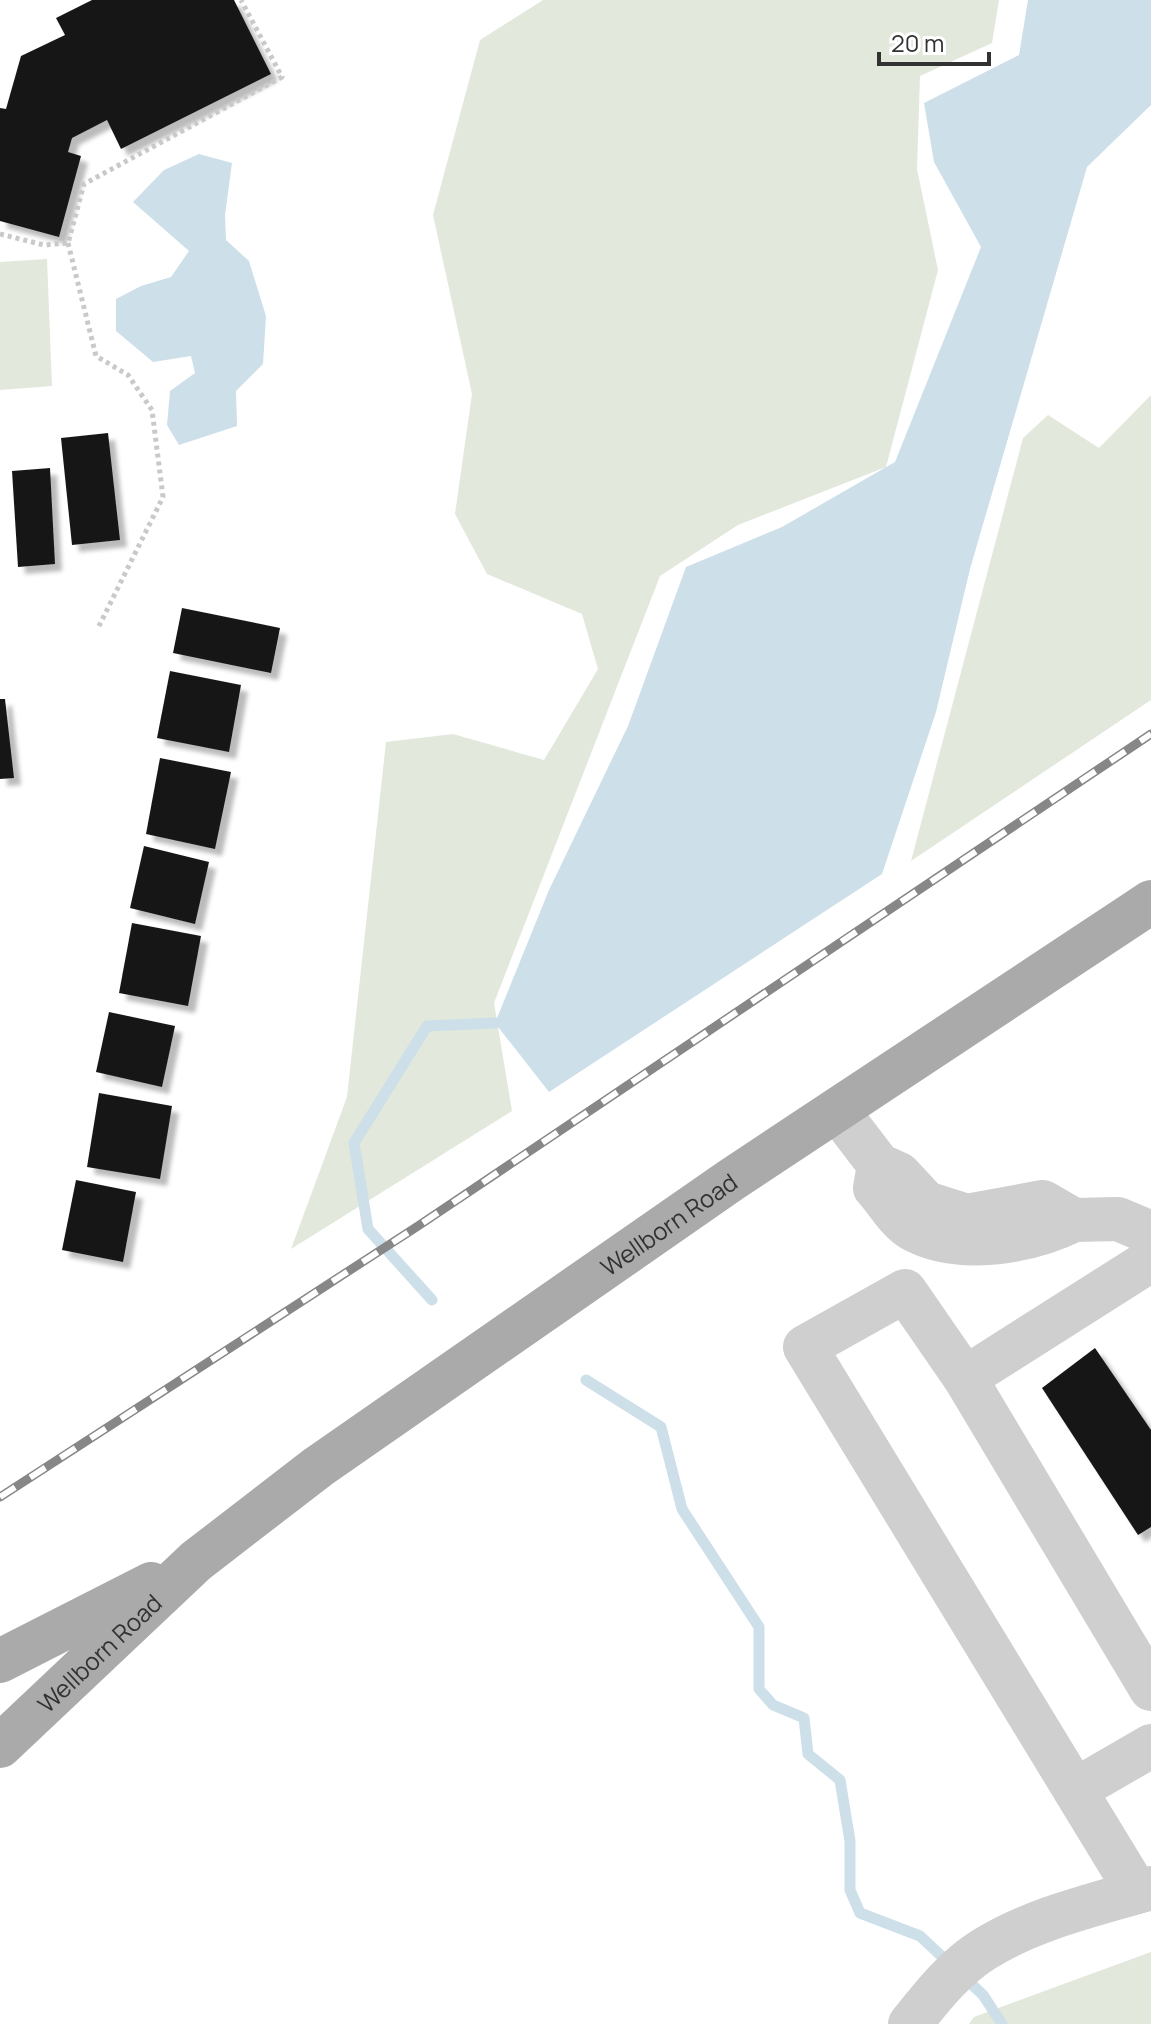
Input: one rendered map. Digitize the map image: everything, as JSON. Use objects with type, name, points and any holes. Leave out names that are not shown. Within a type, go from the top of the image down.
[{"type":"main road","name":"Wellborn Road","points":[[0,1746],[196,1561],[318,1467],[837,1110],[1151,902]]},
{"type":"main road","name":"Wellborn Road","points":[[0,1661],[196,1561]]},
{"type":"street","points":[[837,1110],[879,1165],[875,1188],[911,1228],[954,1243],[1043,1235],[1074,1220],[1118,1219],[1149,1235],[965,1378]]},
{"type":"street","points":[[910,2024],[943,1984],[982,1950],[1039,1922],[1144,1890],[1075,1790],[805,1347],[905,1291],[965,1378],[1151,1689]]},
{"type":"street","points":[[1075,1790],[1151,1746]]},
{"type":"path","points":[[98,628],[163,497],[152,410],[128,375],[96,356],[68,243],[84,184],[282,77],[241,0]]},
{"type":"path","points":[[0,234],[44,245],[68,243]]},
{"type":"shaded area","points":[[543,0],[999,0],[992,43],[920,76],[917,169],[938,270],[886,467],[738,525],[660,576],[494,1003],[512,1111],[291,1249],[347,1097],[386,742],[453,734],[544,760],[598,669],[582,614],[487,574],[455,514],[472,394],[433,215],[480,40]]},
{"type":"shaded area","points":[[47,259],[52,386],[0,390],[0,262]]},
{"type":"shaded area","points":[[1151,395],[1151,700],[911,861],[1023,438],[1048,415],[1099,448]]},
{"type":"shaded area","points":[[1151,1952],[1151,2024],[969,2024],[974,2017]]},
{"type":"water","points":[[1028,0],[1151,0],[1151,105],[1087,167],[970,569],[936,712],[882,874],[549,1092],[495,1023],[549,890],[628,726],[686,567],[782,527],[895,462],[981,247],[934,162],[924,103],[1019,55]]},
{"type":"water","points":[[199,154],[232,163],[225,215],[226,240],[249,261],[266,316],[263,364],[236,391],[237,426],[179,445],[167,425],[170,391],[195,373],[191,356],[153,362],[116,331],[116,299],[141,286],[171,277],[189,251],[133,202],[164,170]]},
{"type":"building","points":[[92,0],[234,0],[271,74],[121,149],[107,120],[72,138],[68,152],[81,156],[59,237],[0,221],[0,108],[6,109],[21,56],[65,35],[56,18]]},
{"type":"building","points":[[108,433],[120,540],[72,545],[61,438]]},
{"type":"building","points":[[50,468],[55,564],[18,567],[12,471]]},
{"type":"building","points":[[182,608],[280,628],[271,673],[173,653]]},
{"type":"building","points":[[170,671],[241,685],[229,752],[157,738]]},
{"type":"building","points":[[0,699],[5,699],[14,778],[0,779]]},
{"type":"building","points":[[160,758],[231,772],[215,849],[146,834]]},
{"type":"building","points":[[144,846],[209,862],[195,924],[130,908]]},
{"type":"building","points":[[132,923],[201,936],[188,1006],[119,993]]},
{"type":"building","points":[[109,1012],[175,1026],[162,1087],[96,1072]]},
{"type":"building","points":[[99,1093],[172,1106],[160,1179],[87,1167]]},
{"type":"building","points":[[76,1180],[136,1192],[123,1262],[62,1250]]},
{"type":"building","points":[[1095,1348],[1151,1430],[1151,1527],[1138,1535],[1042,1388]]},
{"type":"waterway","points":[[432,1300],[368,1229],[354,1143],[427,1026],[495,1023]]},
{"type":"waterway","points":[[586,1380],[661,1427],[682,1509],[759,1627],[759,1689],[773,1705],[804,1718],[808,1754],[840,1780],[850,1841],[850,1890],[860,1913],[920,1936],[951,1965]]},
{"type":"waterway","points":[[964,1977],[983,1995],[1002,2024]]},
{"type":"railway","points":[[0,1497],[418,1226],[1151,734]]}]
